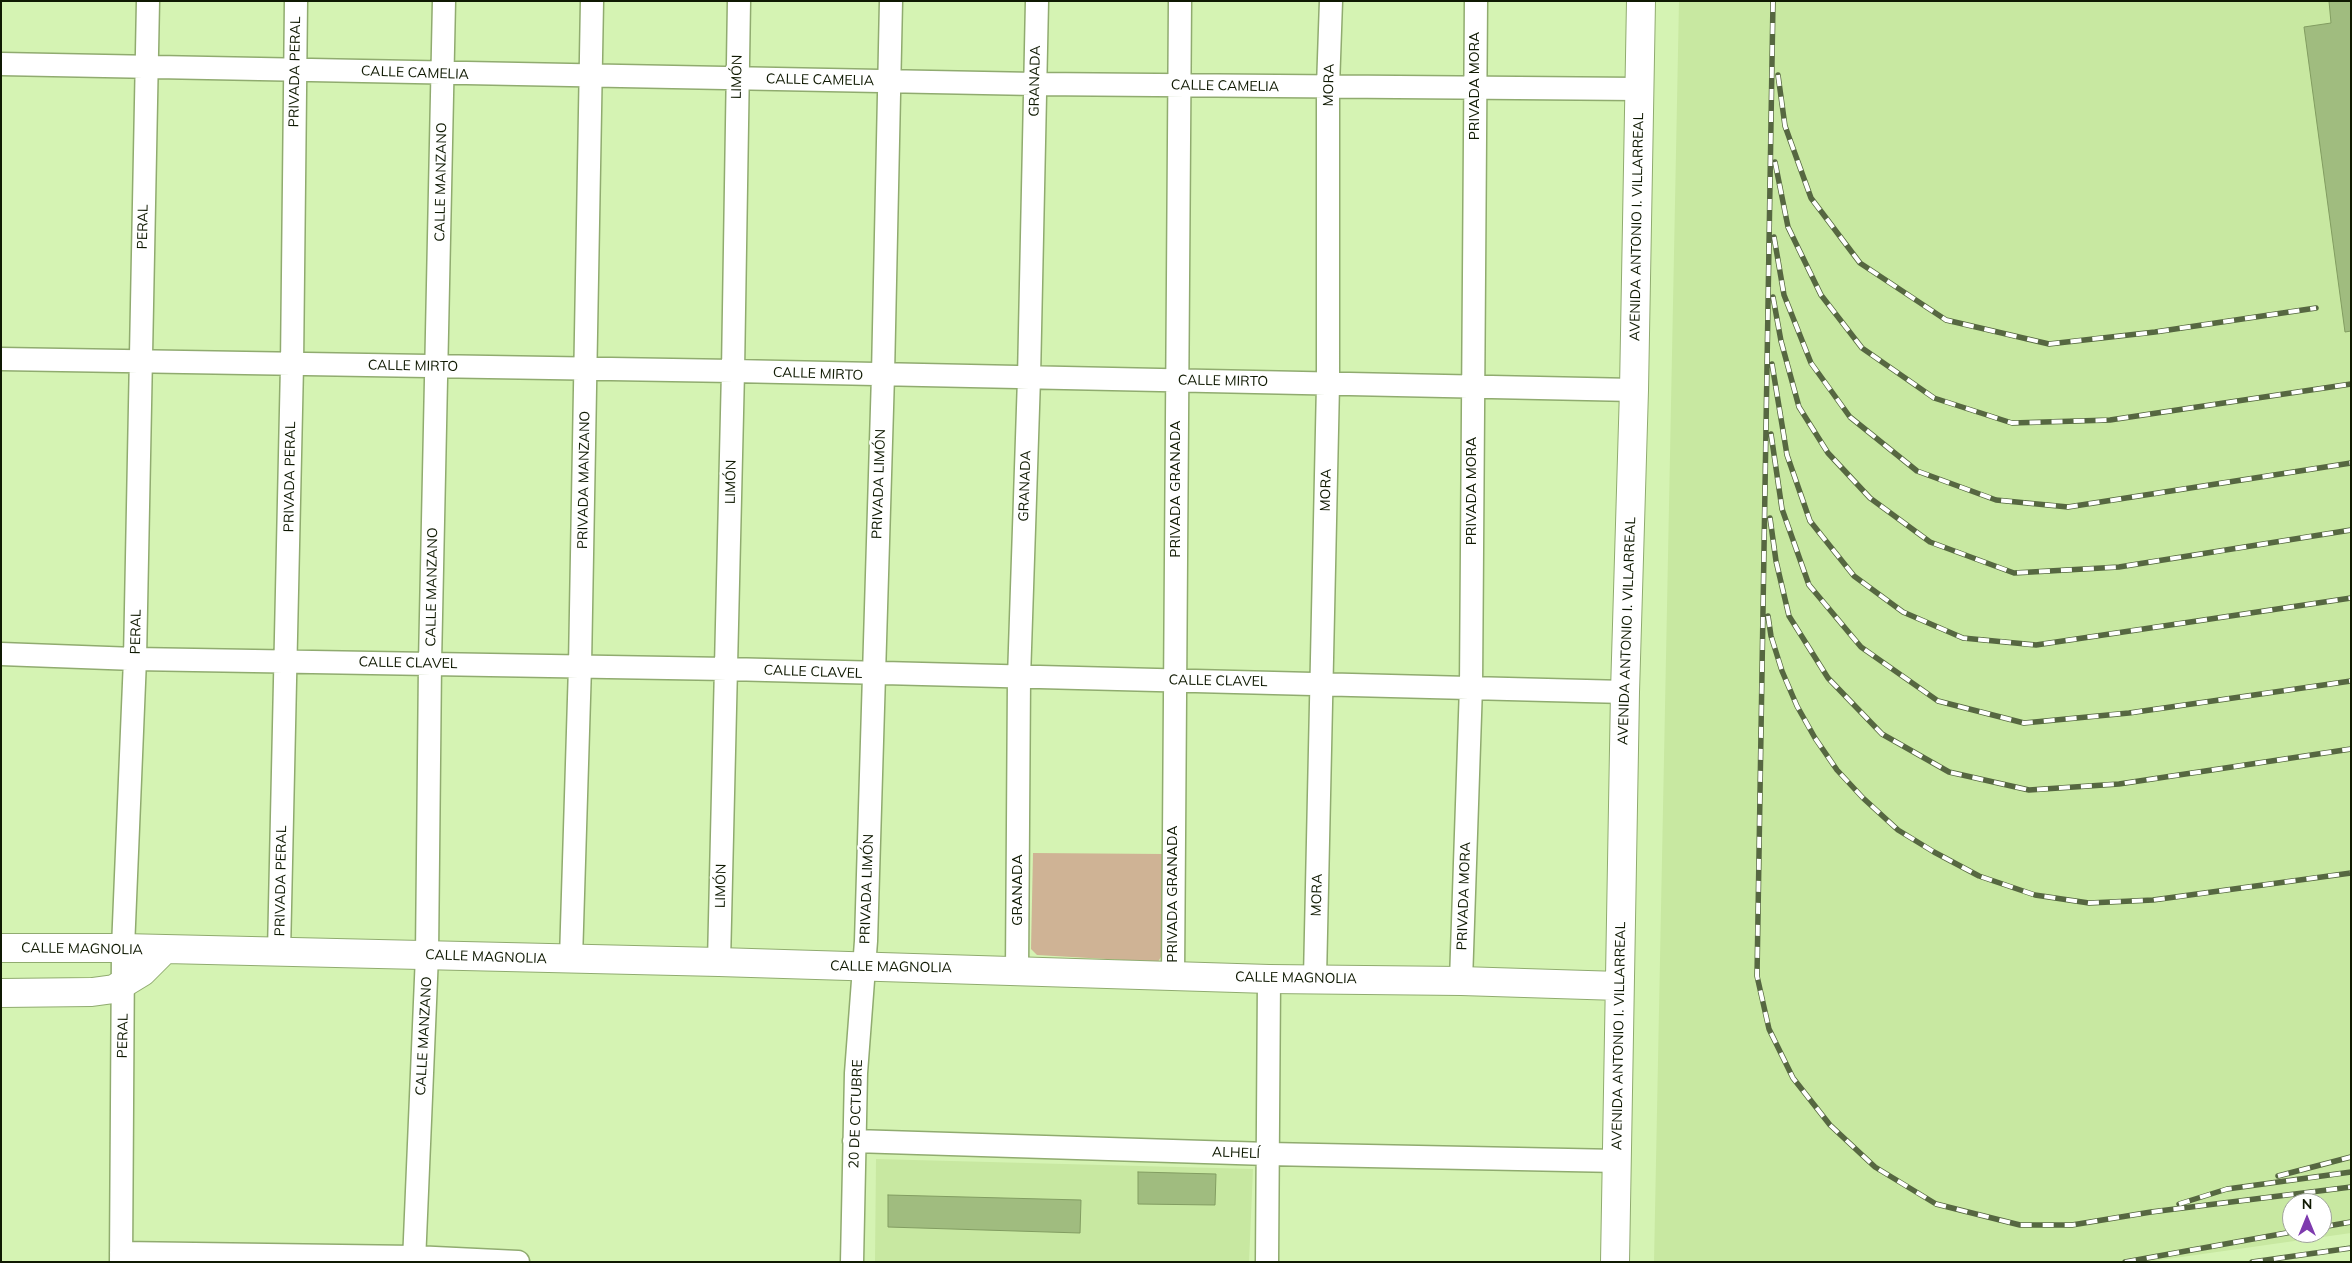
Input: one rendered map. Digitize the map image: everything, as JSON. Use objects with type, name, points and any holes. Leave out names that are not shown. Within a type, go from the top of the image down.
[{"type":"street","name":"PERAL","points":[[121,1257],[123,948],[135,659],[148,1]]},
{"type":"street","name":"PRIVADA PERAL","points":[[279,952],[292,365],[296,1]]},
{"type":"street","name":"CALLE MANZANO","points":[[414,1260],[427,955],[430,663],[438,366],[444,1]]},
{"type":"street","name":"PRIVADA MANZANO","points":[[571,960],[580,666],[592,1]]},
{"type":"street","name":"LIMÓN","points":[[720,962],[739,1]]},
{"type":"street","name":"PRIVADA LIMÓN","points":[[864,967],[883,376],[890,1]]},
{"type":"street","name":"GRANADA","points":[[1017,970],[1019,678],[1029,378],[1036,1]]},
{"type":"street","name":"PRIVADA GRANADA","points":[[1173,976],[1180,1]]},
{"type":"street","name":"MORA","points":[[1315,978],[1323,684],[1328,384],[1328,87],[1331,1]]},
{"type":"street","name":"PRIVADA MORA","points":[[1461,981],[1471,686],[1476,1]]},
{"type":"street","name":"AVENIDA ANTONIO I. VILLARREAL","points":[[1615,1262],[1625,692],[1634,390],[1641,1]]},
{"type":"street","name":"CALLE CAMELIA","points":[[1,64],[591,77],[1034,84],[1639,89]]},
{"type":"street","name":"CALLE MIRTO","points":[[1,360],[438,366],[586,371],[1176,380],[1634,390]]},
{"type":"street","name":"CALLE CLAVEL","points":[[1,654],[135,659],[580,666],[1019,678],[1471,686],[1625,692]]},
{"type":"street","name":"CALLE MAGNOLIA","points":[[1,948],[123,948],[163,951],[427,955],[1017,970],[1269,979],[1315,978],[1619,986]]},
{"type":"street","name":"CALLE MAGNOLIA","points":[[1,993],[92,992],[114,989],[142,972],[163,951]]},
{"type":"street","name":"20 DE OCTUBRE","points":[[852,1262],[854,1141],[864,967]]},
{"type":"street","points":[[1267,1262],[1269,979]]},
{"type":"street","name":"ALHELÍ","points":[[854,1141],[1268,1154],[1618,1161]]},
{"type":"street","points":[[121,1257],[518,1262]]},
{"type":"shaded area","points":[[1679,1],[2351,1],[2351,1233],[2332,1236],[2332,1193],[2282,1193],[2282,1243],[2146,1262],[1654,1262]]},
{"type":"shaded area","points":[[1033,853],[1164,854],[1162,955],[1158,962],[1037,955],[1031,949]]},
{"type":"shaded area","points":[[876,1159],[1253,1169],[1249,1262],[875,1262]]},
{"type":"building","points":[[2329,1],[2351,1],[2351,331],[2345,332],[2304,27],[2331,23]]},
{"type":"building","points":[[1138,1172],[1216,1174],[1215,1205],[1138,1204]]},
{"type":"building","points":[[888,1195],[1081,1200],[1080,1233],[888,1227]]},
{"type":"railway","points":[[1773,1],[1757,976],[1769,1029],[1793,1078],[1830,1125],[1875,1167],[1936,1204],[2020,1225],[2072,1225],[2151,1212],[2351,1187]]},
{"type":"railway","points":[[1778,75],[1785,126],[1811,198],[1860,263],[1946,320],[2049,344],[2155,332],[2316,308]]},
{"type":"railway","points":[[1775,162],[1788,227],[1821,295],[1862,348],[1934,398],[2012,423],[2110,420],[2351,384]]},
{"type":"railway","points":[[1774,237],[1784,295],[1811,363],[1850,417],[1917,471],[1996,500],[2068,507],[2351,463]]},
{"type":"railway","points":[[1773,297],[1781,341],[1799,407],[1828,453],[1870,498],[1930,542],[2014,573],[2119,567],[2351,530]]},
{"type":"railway","points":[[1772,364],[1787,455],[1810,521],[1854,576],[1903,612],[1963,638],[2036,645],[2351,598]]},
{"type":"railway","points":[[1771,434],[1782,509],[1809,585],[1861,647],[1938,701],[2024,723],[2129,713],[2351,681]]},
{"type":"railway","points":[[1770,518],[1776,561],[1789,616],[1828,678],[1882,734],[1949,772],[2029,790],[2119,784],[2351,749]]},
{"type":"railway","points":[[1768,616],[1771,636],[1782,671],[1797,706],[1815,738],[1837,770],[1863,798],[1898,830],[1979,876],[2035,895],[2089,903],[2153,900],[2351,873]]},
{"type":"railway","points":[[2278,1176],[2351,1157]]},
{"type":"railway","points":[[2179,1204],[2227,1189],[2351,1172]]},
{"type":"railway","points":[[2332,1225],[2351,1222]]},
{"type":"railway","points":[[2125,1262],[2282,1234]]},
{"type":"railway","points":[[2252,1262],[2351,1248]]}]
